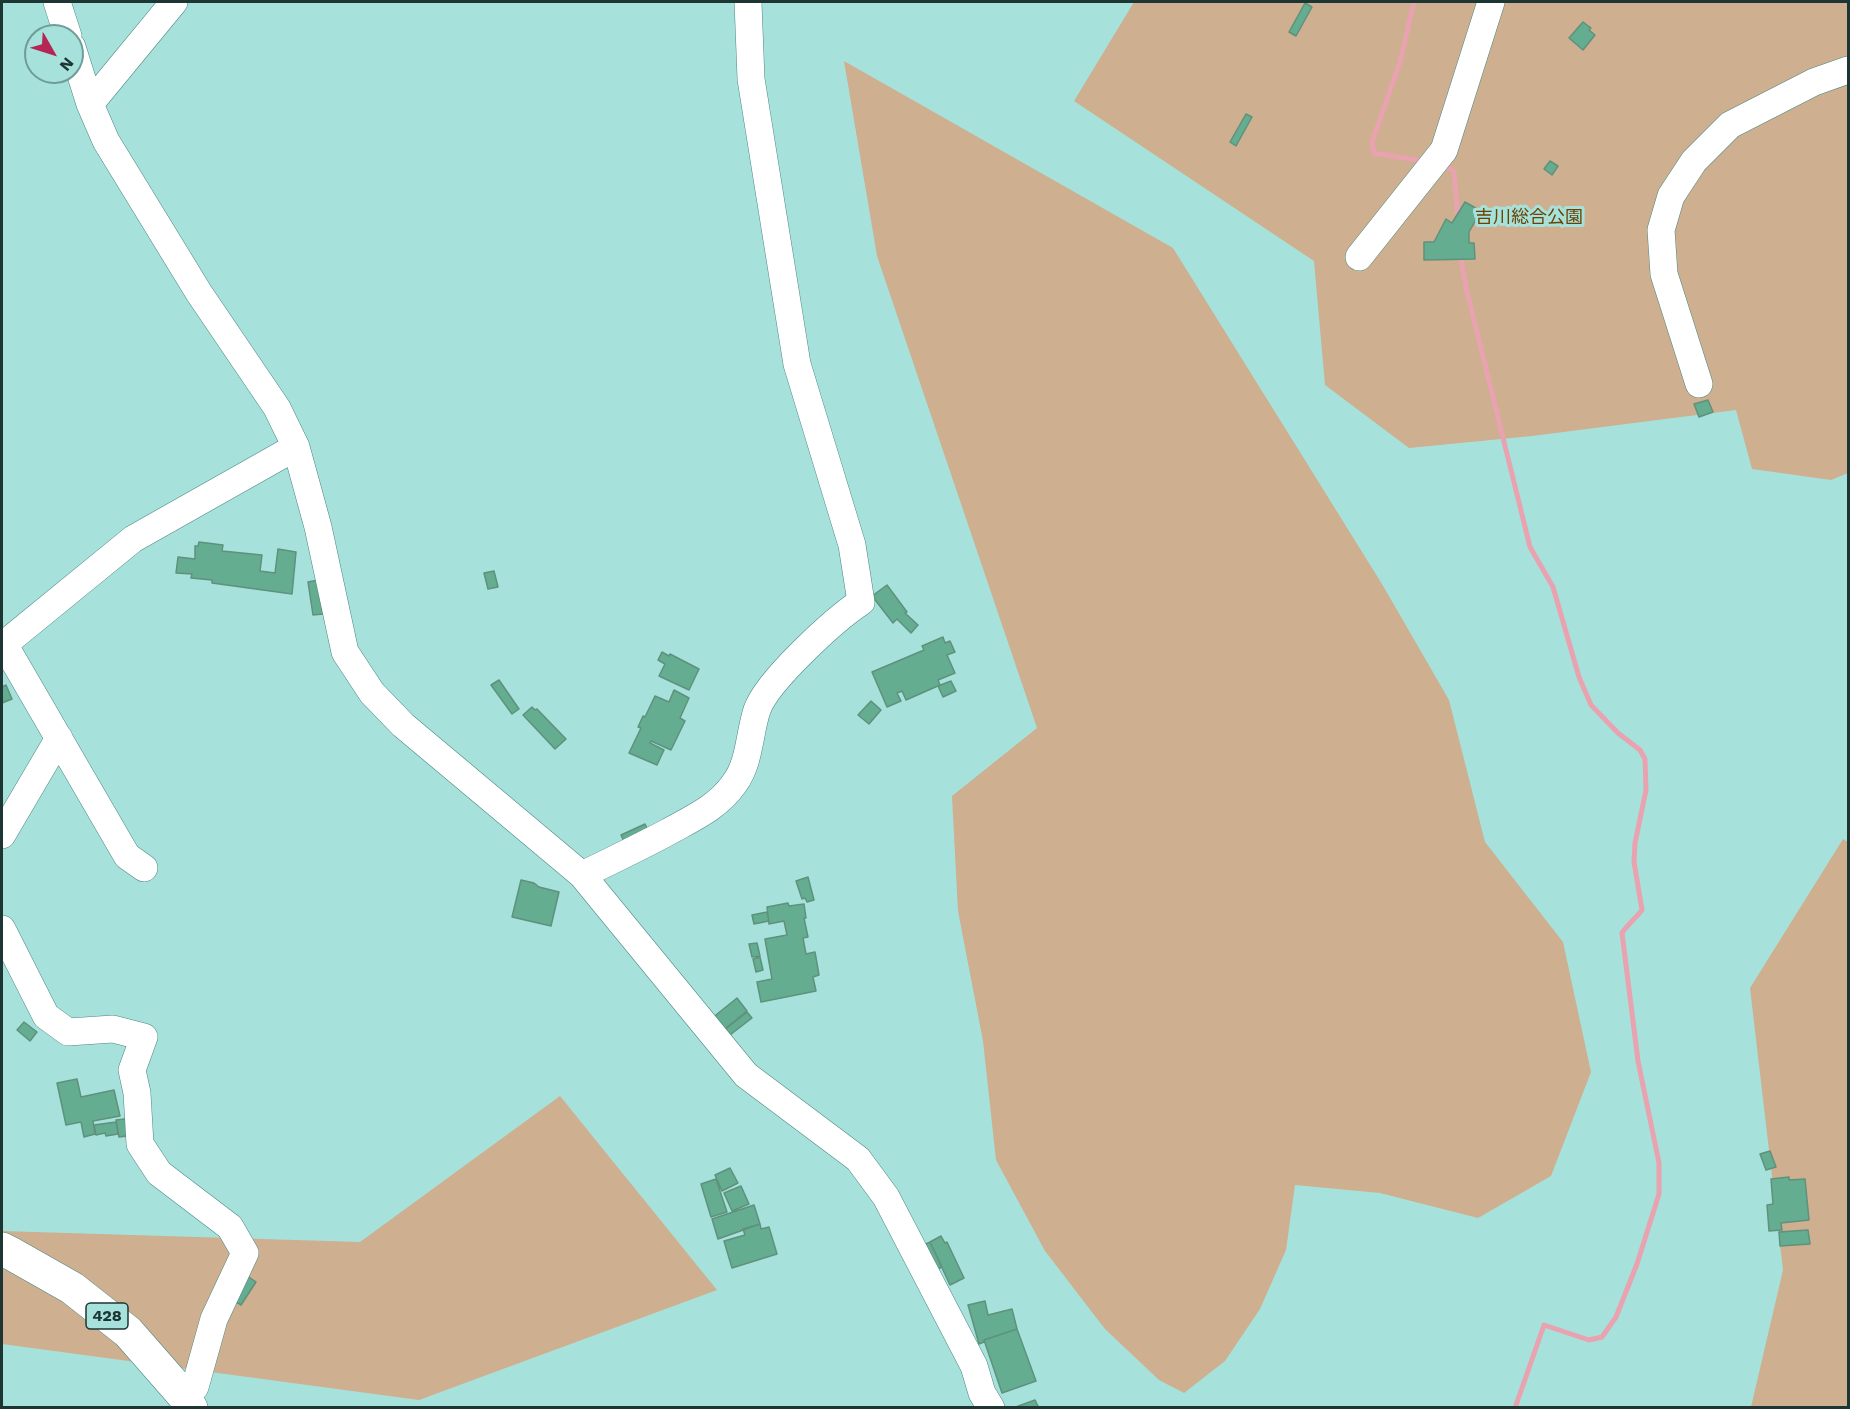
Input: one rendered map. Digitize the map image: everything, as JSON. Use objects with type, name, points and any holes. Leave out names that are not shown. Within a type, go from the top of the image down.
[{"type":"highway","name":"428","points":[[2,1250],[72,1288],[128,1332],[188,1402]]},
{"type":"street","points":[[57,2],[64,24]]},
{"type":"street","points":[[90,104],[174,2]]},
{"type":"street","points":[[582,875],[627,854],[711,808],[734,784],[742,770],[758,708],[771,686],[845,612],[861,602],[852,545],[797,364],[751,79],[748,2]]},
{"type":"street","points":[[1359,257],[1444,150],[1491,2]]},
{"type":"street","points":[[1699,384],[1664,274],[1661,230],[1671,196],[1694,161],[1730,126],[1814,82],[1848,70]]},
{"type":"street","points":[[84,84],[106,141],[199,293],[277,408],[296,447],[318,527],[345,652],[372,693],[404,725],[582,875],[746,1075],[858,1160],[886,1197],[974,1366],[982,1393],[991,1407]]},
{"type":"street","points":[[144,868],[127,856],[3,645],[133,539],[296,447]]},
{"type":"street","points":[[2,835],[58,738]]},
{"type":"street","points":[[2,929],[46,1016],[68,1032],[113,1029],[144,1037],[132,1070],[137,1093],[140,1144],[159,1173],[230,1227],[245,1253],[214,1319],[195,1387],[188,1402]]},
{"type":"green space","name":"吉川総合公園","points":[[1134,2],[1848,2],[1848,473],[1831,480],[1752,469],[1736,410],[1532,436],[1409,448],[1325,385],[1314,261],[1074,101]]},
{"type":"green space","points":[[844,61],[1173,248],[1382,584],[1449,700],[1485,842],[1563,942],[1591,1072],[1551,1176],[1478,1218],[1380,1193],[1295,1185],[1286,1250],[1260,1309],[1225,1361],[1184,1393],[1159,1380],[1105,1329],[1045,1251],[996,1160],[983,1041],[958,911],[952,796],[1037,728],[877,256]]},
{"type":"green space","points":[[1843,839],[1848,842],[1848,1407],[1751,1407],[1783,1270],[1750,988]]},
{"type":"green space","points":[[560,1096],[717,1290],[419,1400],[2,1344],[2,1231],[360,1242]]},
{"type":"building","points":[[1305,3],[1312,7],[1296,36],[1289,32]]},
{"type":"building","points":[[1583,22],[1591,28],[1589,30],[1595,35],[1583,50],[1569,38]]},
{"type":"building","points":[[1246,114],[1252,117],[1236,146],[1230,142]]},
{"type":"building","points":[[1550,161],[1558,166],[1552,175],[1544,169]]},
{"type":"building","points":[[1465,202],[1481,211],[1469,232],[1469,243],[1474,243],[1475,259],[1424,260],[1424,242],[1434,242],[1446,219],[1452,223]]},
{"type":"building","points":[[1708,400],[1713,412],[1699,417],[1694,404]]},
{"type":"building","points":[[199,542],[223,545],[222,551],[262,555],[260,571],[275,573],[278,549],[296,552],[292,594],[212,583],[212,580],[191,578],[192,574],[176,573],[178,557],[195,559],[195,546],[198,546]]},
{"type":"building","points":[[494,571],[498,587],[488,589],[484,573]]},
{"type":"building","points":[[318,580],[323,614],[313,615],[308,582]]},
{"type":"building","points":[[887,585],[907,612],[905,613],[918,625],[911,633],[897,619],[893,623],[872,596]]},
{"type":"building","points":[[943,637],[945,643],[950,641],[955,652],[947,655],[955,673],[938,680],[940,685],[906,700],[902,691],[897,693],[901,701],[887,707],[872,672],[924,650],[922,646]]},
{"type":"building","points":[[662,652],[699,669],[689,690],[659,676],[665,664],[658,660]]},
{"type":"building","points":[[499,680],[519,709],[512,714],[491,685]]},
{"type":"building","points":[[951,681],[956,691],[943,697],[938,686]]},
{"type":"building","points":[[6,685],[12,699],[2,703],[2,687]]},
{"type":"building","points":[[674,690],[689,698],[680,718],[685,721],[671,750],[651,741],[650,743],[664,750],[657,765],[629,753],[641,728],[638,727],[643,716],[645,717],[655,696],[669,702]]},
{"type":"building","points":[[871,701],[881,710],[869,724],[858,715]]},
{"type":"building","points":[[532,707],[537,709],[566,739],[555,749],[523,715]]},
{"type":"building","points":[[645,824],[650,835],[626,846],[621,835]]},
{"type":"building","points":[[808,877],[814,900],[807,902],[805,898],[802,899],[796,881]]},
{"type":"building","points":[[521,880],[559,892],[551,926],[512,917]]},
{"type":"building","points":[[788,903],[789,906],[804,904],[808,937],[803,938],[806,954],[815,952],[819,975],[813,977],[816,991],[761,1002],[757,982],[772,979],[765,939],[787,935],[784,921],[769,924],[767,907]]},
{"type":"building","points":[[767,912],[769,921],[754,924],[752,915]]},
{"type":"building","points":[[757,943],[760,956],[752,957],[749,944]]},
{"type":"building","points":[[760,957],[763,970],[756,972],[753,959]]},
{"type":"building","points":[[737,998],[747,1011],[721,1032],[711,1019]]},
{"type":"building","points":[[747,1012],[752,1018],[726,1038],[722,1032]]},
{"type":"building","points":[[24,1022],[37,1032],[30,1041],[17,1030]]},
{"type":"building","points":[[77,1079],[81,1097],[114,1090],[120,1116],[93,1121],[95,1134],[84,1137],[81,1122],[66,1125],[57,1083]]},
{"type":"building","points":[[133,1118],[135,1135],[119,1137],[116,1120]]},
{"type":"building","points":[[116,1122],[118,1134],[96,1135],[94,1125]]},
{"type":"building","points":[[1770,1151],[1776,1167],[1766,1170],[1760,1154]]},
{"type":"building","points":[[730,1168],[738,1183],[722,1191],[715,1175]]},
{"type":"building","points":[[1789,1177],[1789,1180],[1805,1179],[1809,1220],[1781,1223],[1782,1230],[1769,1231],[1767,1205],[1773,1204],[1771,1179]]},
{"type":"building","points":[[716,1179],[727,1212],[711,1217],[701,1184]]},
{"type":"building","points":[[741,1186],[749,1204],[732,1211],[724,1193]]},
{"type":"building","points":[[754,1205],[760,1224],[718,1239],[712,1219]]},
{"type":"building","points":[[760,1224],[761,1229],[769,1227],[777,1254],[732,1268],[724,1241],[745,1235],[743,1229]]},
{"type":"building","points":[[1808,1230],[1810,1244],[1780,1246],[1779,1232]]},
{"type":"building","points":[[941,1236],[945,1243],[947,1242],[964,1278],[950,1285],[930,1242]]},
{"type":"building","points":[[930,1242],[942,1267],[934,1271],[922,1246]]},
{"type":"building","points":[[243,1273],[256,1282],[241,1305],[227,1296]]},
{"type":"building","points":[[985,1301],[988,1315],[1012,1309],[1017,1329],[984,1340],[979,1344],[968,1305]]},
{"type":"building","points":[[1017,1329],[1036,1381],[1002,1393],[984,1340]]},
{"type":"building","points":[[1035,1400],[1039,1408],[1013,1408]]},
{"type":"waterway","points":[[1414,2],[1400,62],[1372,142],[1374,153],[1423,161]]},
{"type":"waterway","points":[[1441,165],[1454,171],[1458,219]]},
{"type":"waterway","points":[[1460,253],[1467,292],[1530,547],[1553,587],[1579,677],[1591,705],[1618,733],[1640,750],[1645,759],[1646,790],[1635,843],[1634,862],[1642,910],[1622,933],[1638,1061],[1659,1163],[1659,1194],[1637,1264],[1616,1317],[1602,1337],[1589,1340],[1544,1325],[1515,1408]]}]
